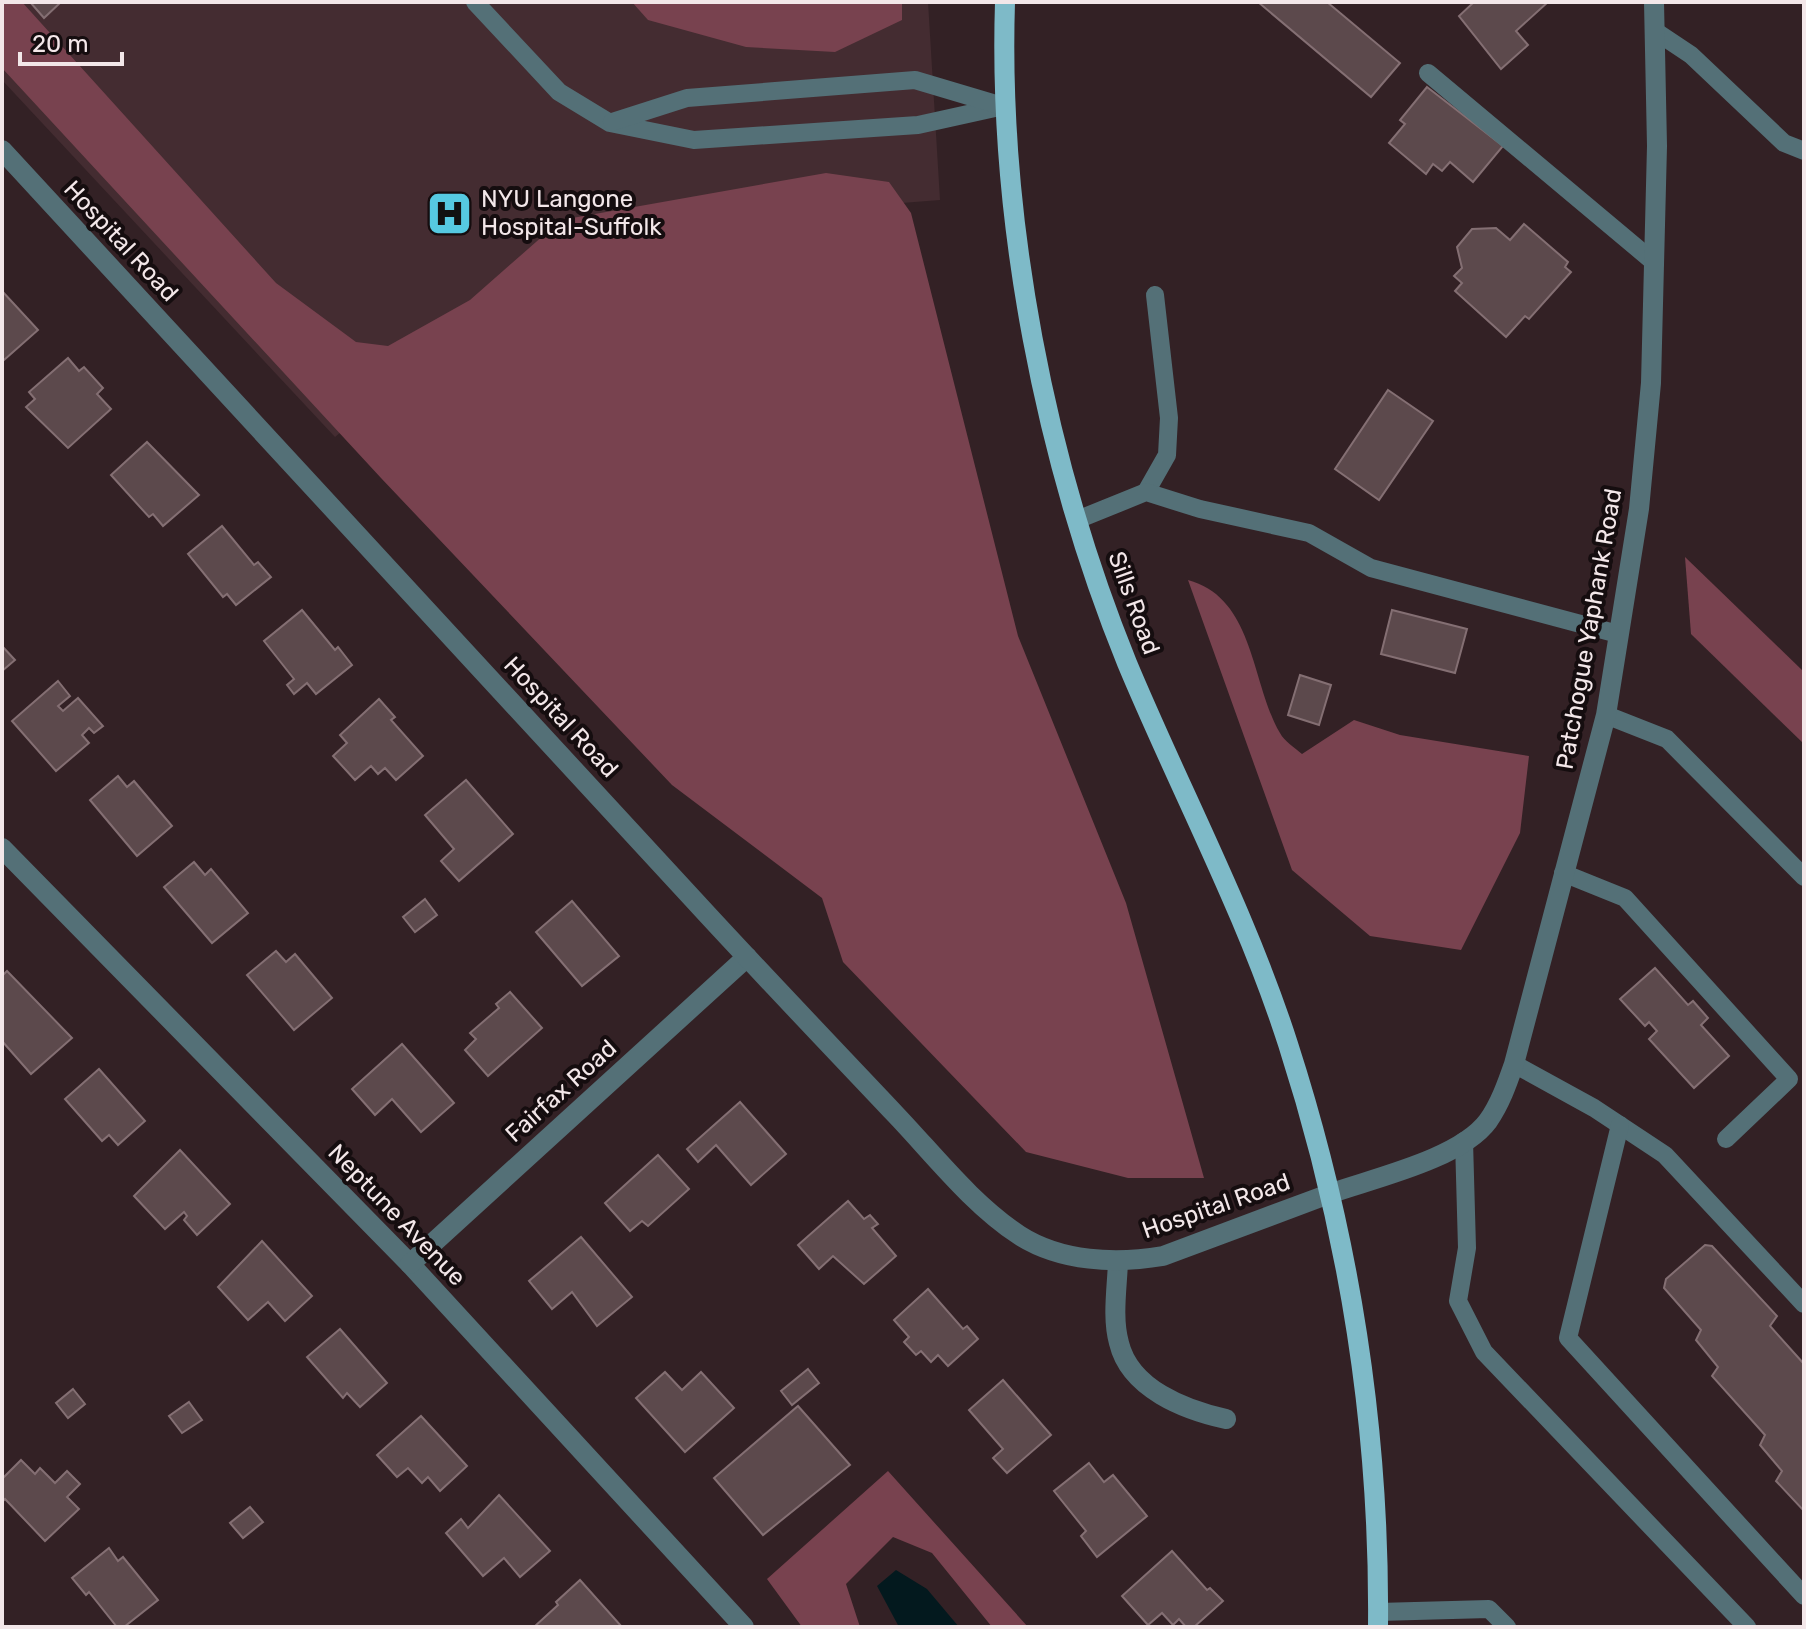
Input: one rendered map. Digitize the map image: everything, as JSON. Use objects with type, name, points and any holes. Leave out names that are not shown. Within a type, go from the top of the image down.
[{"type":"main road","name":"Sills Road","points":[[1005,2],[1004,106],[1019,249],[1057,445],[1077,520],[1126,660],[1260,962],[1288,1044],[1346,1262],[1371,1433],[1378,1620]]},
{"type":"street","name":"Patchogue Yaphank Road","points":[[1329,1194],[1446,1152],[1464,1141],[1487,1122],[1506,1088],[1514,1064],[1606,715],[1639,509],[1651,383],[1655,263],[1654,2]]},
{"type":"street","name":"Hospital Road","points":[[2,150],[747,957],[959,1182],[1005,1225],[1026,1239],[1062,1253],[1118,1262],[1163,1256],[1329,1194]]},
{"type":"street","name":"Neptune Avenue","points":[[6,859],[410,1264],[744,1627]]},
{"type":"street","name":"Fairfax Road","points":[[410,1264],[747,957]]},
{"type":"street","name":"Hospital Road","points":[[1118,1262],[1119,1343],[1126,1360],[1152,1389],[1174,1402],[1226,1419]]},
{"type":"lane","points":[[475,2],[559,92],[610,123],[694,140],[918,125],[1004,106]]},
{"type":"lane","points":[[1655,31],[1691,55],[1784,143],[1804,151]]},
{"type":"lane","points":[[1428,73],[1655,263]]},
{"type":"lane","points":[[610,123],[687,98],[915,80],[1004,106]]},
{"type":"lane","points":[[1077,520],[1146,492],[1167,455],[1169,418],[1155,295]]},
{"type":"lane","points":[[1146,492],[1200,509],[1309,533],[1371,568],[1618,634]]},
{"type":"lane","points":[[1606,715],[1667,739],[1804,877]]},
{"type":"lane","points":[[1563,873],[1625,898],[1789,1079],[1726,1139]]},
{"type":"lane","points":[[1514,1064],[1620,1125],[1665,1155],[1804,1304]]},
{"type":"lane","points":[[1620,1125],[1568,1338],[1804,1596]]},
{"type":"lane","points":[[1464,1141],[1467,1248],[1458,1301],[1484,1352],[1747,1627]]},
{"type":"lane","points":[[1378,1620],[1489,1609],[1507,1627]]},
{"type":"shaded area","name":"NYU Langone Hospital-Suffolk","points":[[2,2],[928,2],[940,200],[607,226],[576,235],[335,437],[2,80]]},
{"type":"shaded area","points":[[2,2],[22,2],[276,283],[356,342],[388,346],[470,300],[561,220],[826,173],[889,182],[911,213],[1018,636],[1126,903],[1204,1178],[1128,1178],[1026,1152],[843,962],[822,898],[672,785],[381,478],[2,68]]},
{"type":"shaded area","points":[[632,2],[902,2],[902,20],[835,52],[746,47],[648,20]]},
{"type":"shaded area","points":[[1685,557],[1804,672],[1804,744],[1691,634]]},
{"type":"shaded area","points":[[1188,580],[1210,590],[1227,605],[1239,623],[1270,713],[1287,742],[1302,754],[1354,720],[1400,735],[1529,756],[1520,833],[1461,950],[1370,936],[1292,870]]},
{"type":"shaded area","points":[[888,1471],[1028,1627],[992,1627],[932,1553],[893,1537],[846,1584],[860,1627],[802,1627],[767,1579]]},
{"type":"water","points":[[896,1570],[927,1589],[959,1627],[899,1627],[877,1586]]},
{"type":"building","points":[[30,2],[61,2],[44,18]]},
{"type":"building","points":[[1258,2],[1327,2],[1400,63],[1371,97]]},
{"type":"building","points":[[1474,2],[1548,2],[1516,31],[1528,45],[1501,69],[1459,16]]},
{"type":"building","points":[[1427,87],[1503,146],[1473,182],[1450,162],[1442,171],[1433,164],[1426,174],[1389,143],[1405,124],[1400,120]]},
{"type":"building","points":[[1524,224],[1568,262],[1565,267],[1571,272],[1529,319],[1525,316],[1506,337],[1455,291],[1462,283],[1454,276],[1462,268],[1457,247],[1472,229],[1496,228],[1510,240]]},
{"type":"building","points":[[2,291],[38,330],[4,360],[2,357]]},
{"type":"building","points":[[68,358],[79,371],[84,367],[103,388],[97,394],[111,409],[68,448],[26,407],[35,399],[29,392]]},
{"type":"building","points":[[1388,390],[1433,421],[1379,500],[1335,469]]},
{"type":"building","points":[[147,442],[199,495],[163,526],[153,514],[149,517],[111,475]]},
{"type":"building","points":[[222,526],[254,565],[258,562],[271,577],[236,605],[227,594],[223,597],[188,554]]},
{"type":"building","points":[[302,610],[335,650],[338,647],[352,665],[316,694],[307,683],[294,694],[287,685],[294,679],[264,641]]},
{"type":"building","points":[[1392,610],[1467,629],[1455,673],[1381,654]]},
{"type":"building","points":[[2,646],[15,660],[2,671]]},
{"type":"building","points":[[1300,675],[1331,685],[1319,725],[1288,715]]},
{"type":"building","points":[[58,681],[70,696],[58,706],[63,711],[78,698],[103,726],[94,733],[89,728],[82,735],[89,743],[56,771],[12,721]]},
{"type":"building","points":[[379,699],[395,717],[391,720],[423,756],[396,780],[385,768],[378,774],[371,766],[355,780],[333,756],[347,743],[340,735]]},
{"type":"building","points":[[118,776],[127,787],[134,781],[172,826],[137,856],[90,800]]},
{"type":"building","points":[[466,780],[513,834],[459,881],[441,861],[454,849],[425,815]]},
{"type":"building","points":[[194,862],[205,875],[211,869],[248,913],[212,943],[164,887]]},
{"type":"building","points":[[425,899],[437,915],[415,932],[403,917]]},
{"type":"building","points":[[572,901],[619,956],[582,986],[536,932]]},
{"type":"building","points":[[276,951],[286,962],[295,954],[332,998],[294,1030],[247,975]]},
{"type":"building","points":[[1655,968],[1688,1005],[1693,1001],[1708,1018],[1701,1025],[1729,1056],[1694,1088],[1649,1039],[1657,1031],[1649,1022],[1645,1026],[1620,999]]},
{"type":"building","points":[[7,971],[72,1038],[31,1074],[2,1041],[2,976]]},
{"type":"building","points":[[510,992],[542,1028],[488,1076],[465,1050],[476,1039],[470,1033],[499,1008],[496,1004]]},
{"type":"building","points":[[402,1044],[454,1103],[421,1132],[392,1099],[375,1115],[352,1089]]},
{"type":"building","points":[[99,1069],[145,1121],[118,1145],[109,1135],[102,1141],[65,1099]]},
{"type":"building","points":[[740,1102],[786,1154],[751,1185],[716,1145],[698,1162],[687,1149]]},
{"type":"building","points":[[180,1150],[230,1204],[197,1235],[184,1220],[187,1216],[184,1212],[165,1229],[134,1196]]},
{"type":"building","points":[[658,1155],[689,1189],[648,1226],[642,1221],[630,1231],[605,1203]]},
{"type":"building","points":[[848,1201],[864,1219],[870,1215],[878,1224],[872,1228],[896,1256],[864,1284],[833,1256],[819,1269],[798,1245]]},
{"type":"building","points":[[581,1237],[632,1297],[597,1326],[572,1292],[552,1309],[529,1281]]},
{"type":"building","points":[[262,1241],[312,1296],[285,1321],[268,1302],[248,1320],[218,1287]]},
{"type":"building","points":[[1705,1245],[1712,1246],[1777,1316],[1770,1326],[1804,1364],[1804,1511],[1776,1481],[1782,1471],[1760,1445],[1765,1435],[1712,1376],[1718,1367],[1696,1340],[1701,1330],[1664,1288],[1666,1279]]},
{"type":"building","points":[[928,1289],[963,1329],[967,1326],[978,1339],[948,1366],[938,1355],[931,1362],[921,1351],[916,1355],[904,1342],[909,1337],[894,1320]]},
{"type":"building","points":[[340,1329],[387,1383],[360,1407],[347,1393],[343,1398],[307,1357]]},
{"type":"building","points":[[808,1369],[819,1383],[792,1405],[781,1391]]},
{"type":"building","points":[[665,1372],[682,1390],[701,1372],[734,1408],[685,1452],[636,1398]]},
{"type":"building","points":[[1003,1380],[1051,1435],[1007,1473],[993,1458],[1003,1449],[969,1410]]},
{"type":"building","points":[[73,1389],[85,1404],[68,1418],[56,1403]]},
{"type":"building","points":[[189,1402],[202,1420],[182,1433],[169,1416]]},
{"type":"building","points":[[798,1406],[850,1465],[763,1535],[714,1478]]},
{"type":"building","points":[[421,1416],[467,1466],[440,1491],[428,1477],[422,1483],[408,1468],[397,1477],[377,1455]]},
{"type":"building","points":[[21,1460],[35,1474],[40,1468],[55,1483],[67,1471],[80,1484],[67,1497],[79,1509],[45,1541],[5,1499],[2,1502],[2,1479]]},
{"type":"building","points":[[1089,1463],[1104,1482],[1113,1475],[1147,1516],[1097,1557],[1081,1536],[1086,1531],[1054,1491]]},
{"type":"building","points":[[499,1495],[550,1551],[520,1577],[504,1558],[483,1576],[446,1533],[461,1519],[468,1528]]},
{"type":"building","points":[[250,1507],[263,1522],[243,1538],[230,1523]]},
{"type":"building","points":[[109,1548],[118,1561],[123,1557],[158,1600],[124,1627],[117,1627],[89,1592],[86,1595],[72,1578]]},
{"type":"building","points":[[1172,1551],[1207,1590],[1210,1588],[1223,1601],[1194,1627],[1186,1627],[1179,1619],[1173,1625],[1162,1613],[1148,1625],[1122,1596]]},
{"type":"building","points":[[580,1580],[622,1627],[534,1627],[558,1605],[556,1602]]},
{"type":"place","name":"NYU Langone Hospital-Suffolk","points":[[450,213]]}]
